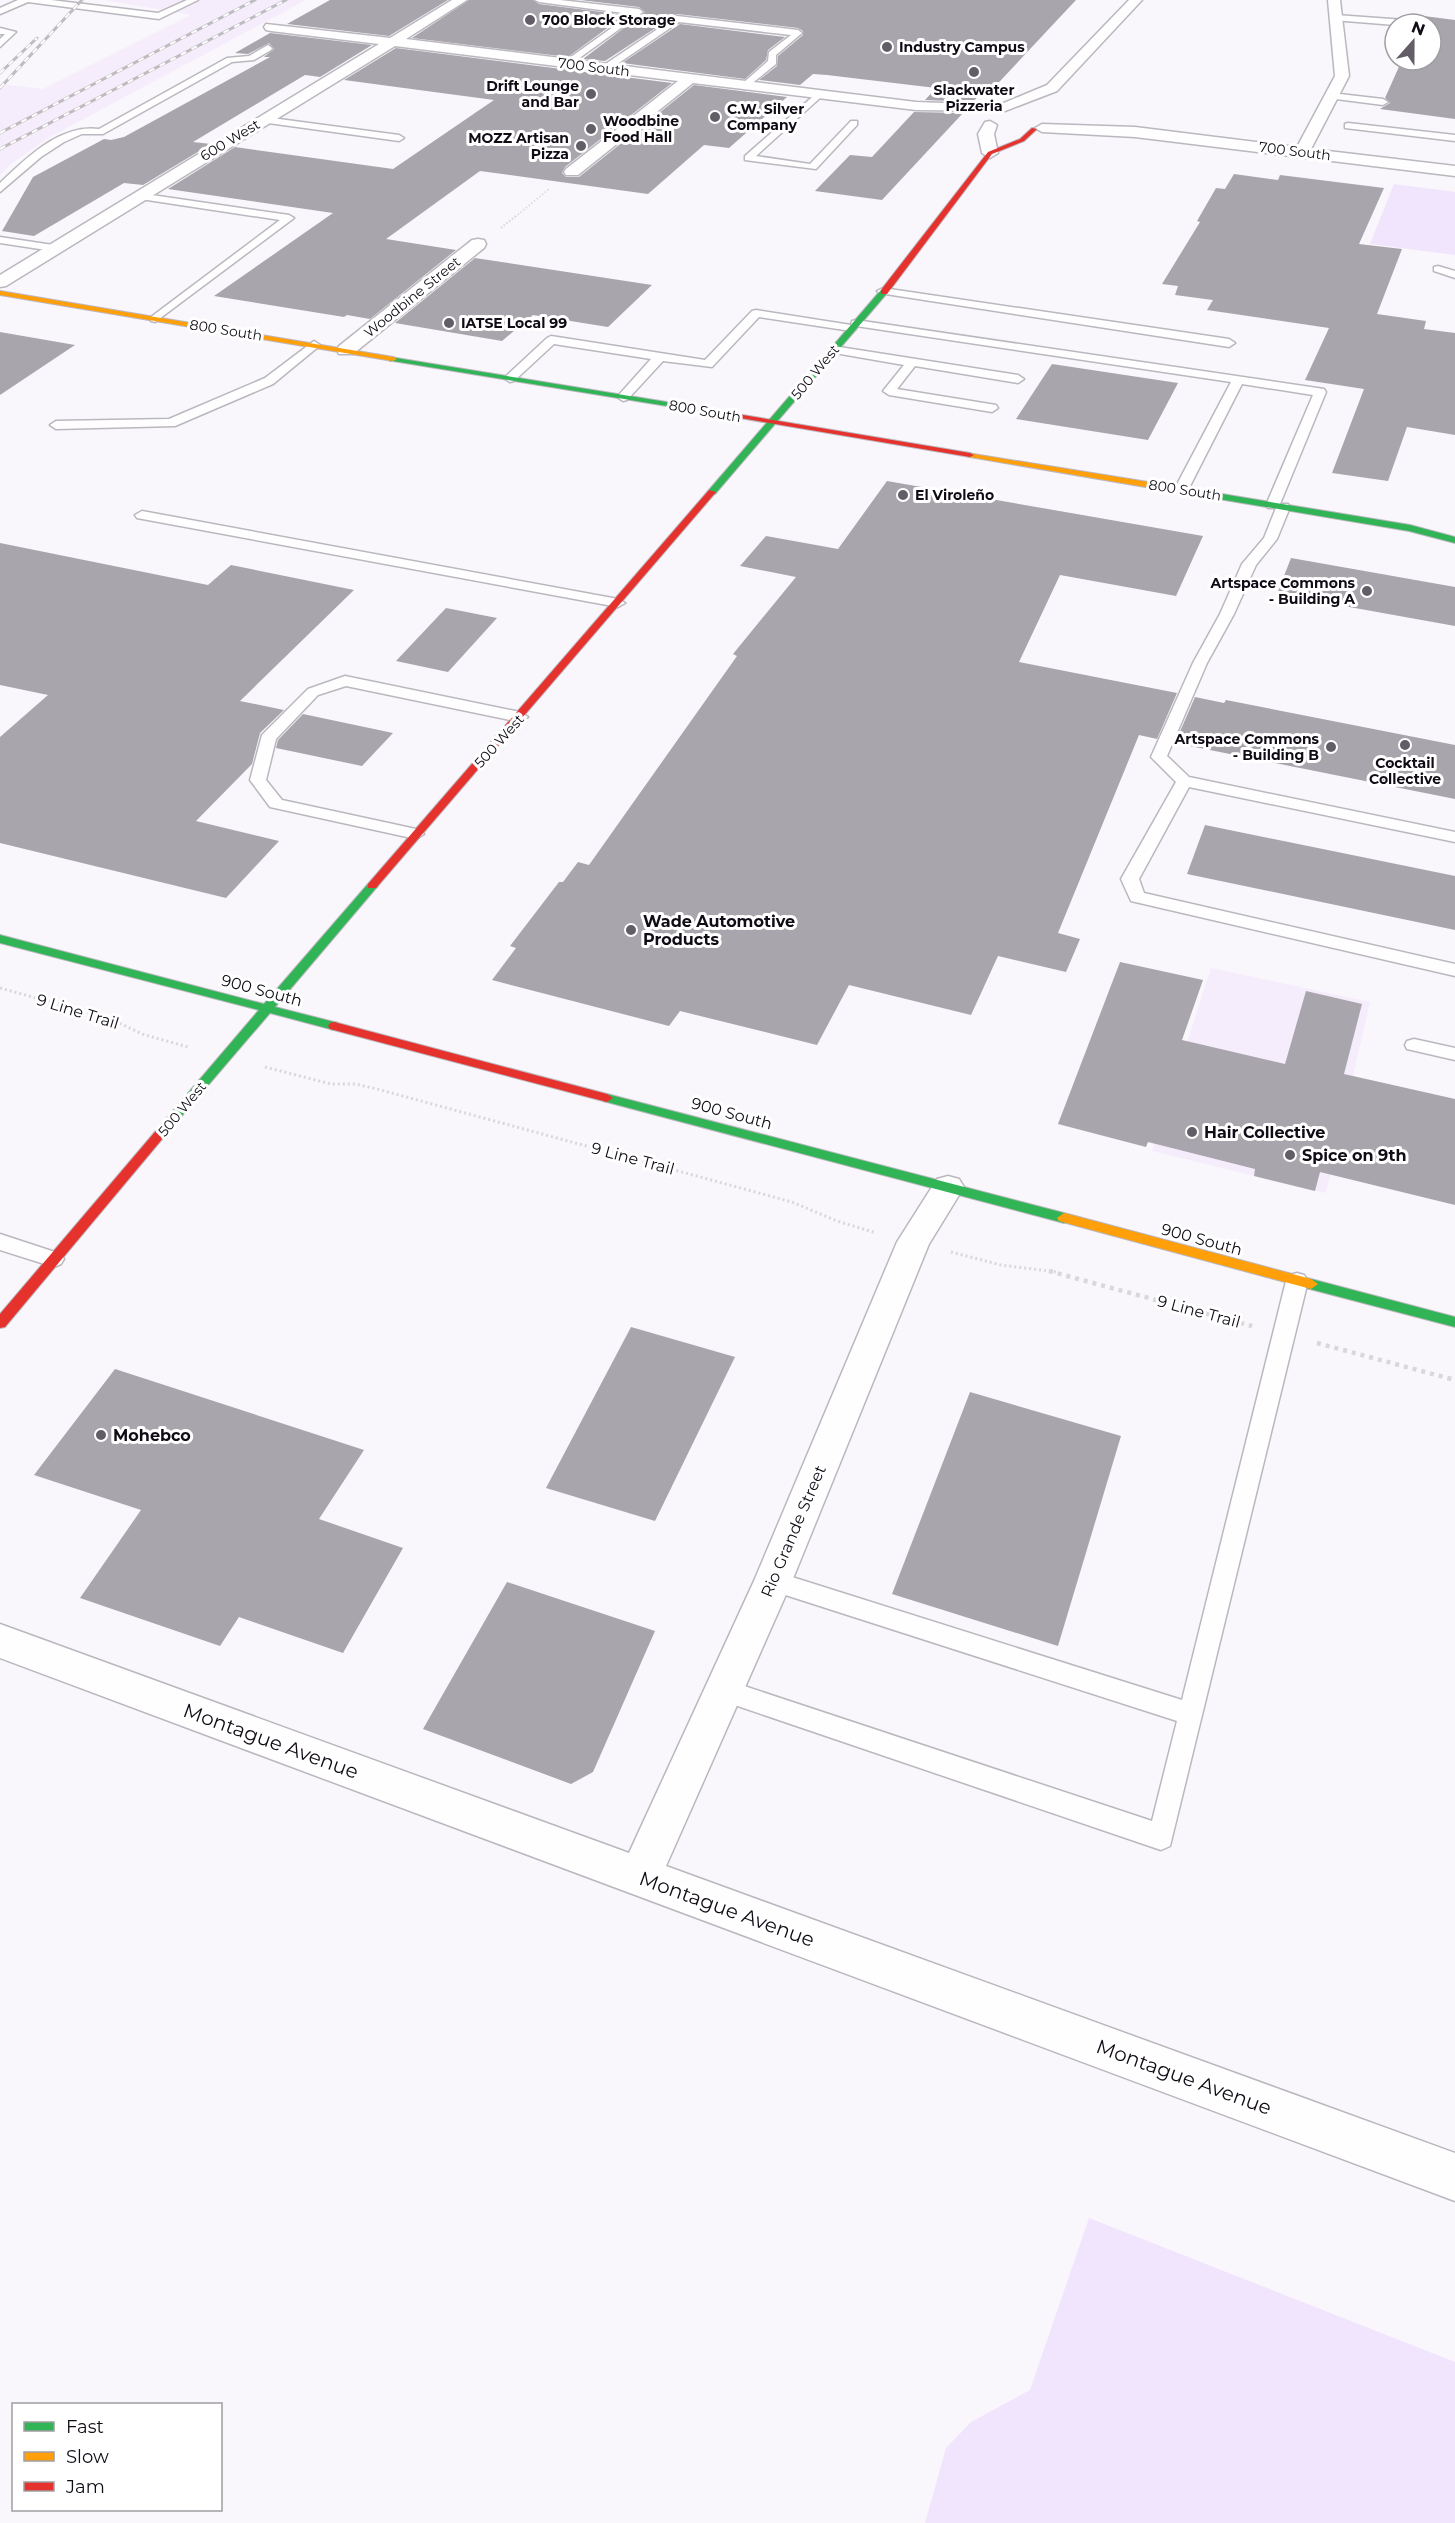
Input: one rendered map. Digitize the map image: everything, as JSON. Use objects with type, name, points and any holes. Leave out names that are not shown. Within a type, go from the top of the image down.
[{"type":"street","name":"600 West","points":[[0,282],[52,248],[461,0]]},
{"type":"street","points":[[1052,88],[1047,111],[1054,120],[1022,140],[990,153],[986,134],[995,126],[983,114],[1052,88],[1136,0]]},
{"type":"street","points":[[1302,152],[1342,76],[1335,0]]},
{"type":"street","name":"700 South","points":[[271,27],[916,106],[1047,111],[1135,132]]},
{"type":"street","points":[[572,172],[689,79]]},
{"type":"street","name":"700 South","points":[[916,106],[995,126],[1135,132],[1455,171]]},
{"type":"street","name":"500 West","points":[[0,1323],[416,834],[520,717],[883,291],[990,153]]},
{"type":"street","name":"Woodbine Street","points":[[346,350],[478,244]]},
{"type":"street","name":"800 South","points":[[0,293],[1410,528],[1455,540]]},
{"type":"street","name":"800 South","points":[[1410,528],[1455,529]]},
{"type":"street","name":"900 South","points":[[0,939],[1455,1322]]},
{"type":"street","name":"Rio Grande Street","points":[[640,1877],[772,1581],[913,1242],[948,1187]]},
{"type":"street","name":"Montague Avenue","points":[[0,1641],[1455,2176]]},
{"type":"lane","points":[[0,11],[25,0]]},
{"type":"lane","points":[[32,0],[159,16],[194,0]]},
{"type":"lane","points":[[538,0],[639,12],[567,64]]},
{"type":"lane","points":[[1336,18],[1383,21]]},
{"type":"lane","points":[[604,69],[677,19],[798,33],[772,54],[773,62],[745,86]]},
{"type":"lane","points":[[0,31],[12,32],[0,44]]},
{"type":"lane","points":[[0,189],[19,170],[46,150],[80,131],[100,132],[230,60],[251,58],[268,48]]},
{"type":"lane","points":[[818,95],[748,158],[812,167],[854,123]]},
{"type":"lane","points":[[1331,96],[1383,102]]},
{"type":"lane","points":[[264,120],[399,138]]},
{"type":"lane","points":[[1348,126],[1455,138]]},
{"type":"lane","points":[[138,196],[289,218],[155,319]]},
{"type":"lane","points":[[0,240],[52,248]]},
{"type":"lane","points":[[1438,268],[1455,275]]},
{"type":"lane","points":[[883,291],[1228,343]]},
{"type":"lane","points":[[510,378],[551,340],[708,364],[756,313],[1320,392],[1278,506],[1270,539],[1249,564],[1227,614],[1200,663],[1159,757],[1184,781],[1455,837]]},
{"type":"lane","points":[[56,425],[171,423],[269,381],[314,345]]},
{"type":"lane","points":[[833,350],[1018,379]]},
{"type":"lane","points":[[623,397],[660,357]]},
{"type":"lane","points":[[912,362],[889,392],[992,408]]},
{"type":"lane","points":[[1181,490],[1238,380]]},
{"type":"lane","points":[[142,515],[618,603]]},
{"type":"lane","points":[[416,834],[276,804],[258,780],[268,738],[313,692],[345,681],[520,717]]},
{"type":"lane","points":[[1184,781],[1130,879],[1137,897],[1455,970]]},
{"type":"lane","points":[[1414,1046],[1455,1054]]},
{"type":"lane","points":[[0,1242],[54,1259]]},
{"type":"lane","points":[[723,1690],[1161,1837],[1297,1281]]},
{"type":"lane","points":[[772,1581],[1191,1714]]},
{"type":"path","points":[[478,244],[557,183]]},
{"type":"path","name":"9 Line Trail","points":[[0,988],[109,1018],[154,1038],[195,1048]]},
{"type":"path","name":"9 Line Trail","points":[[254,1064],[332,1084],[355,1084],[377,1089],[783,1199],[837,1221],[886,1235]]},
{"type":"path","name":"9 Line Trail","points":[[942,1250],[1001,1265],[1057,1272],[1455,1380]]},
{"type":"shaded area","points":[[104,0],[306,0],[50,137],[12,163],[0,175],[0,84],[43,89],[191,15]]},
{"type":"shaded area","points":[[1394,184],[1455,192],[1455,255],[1370,244]]},
{"type":"shaded area","points":[[1211,968],[1370,1002],[1326,1193],[1152,1151]]},
{"type":"shaded area","points":[[1089,2218],[1455,2362],[1455,2523],[925,2523],[946,2448],[971,2422],[1030,2390]]},
{"type":"building","points":[[330,0],[448,0],[389,36],[287,24]]},
{"type":"building","points":[[469,0],[533,0],[539,4],[625,15],[568,57],[412,38]]},
{"type":"building","name":"Industry Campus","points":[[580,0],[1076,0],[987,95],[980,94],[973,102],[925,100],[936,88],[827,75],[813,74],[800,85],[759,80],[777,66],[778,56],[803,35],[803,31],[798,28],[677,14],[605,61],[583,59],[645,12],[639,7]]},
{"type":"building","points":[[1443,18],[1455,20],[1455,119],[1380,109],[1390,103],[1385,98],[1397,72],[1443,72]]},
{"type":"building","points":[[680,24],[785,37],[768,50],[766,60],[745,79],[622,63]]},
{"type":"building","points":[[270,33],[372,45],[320,77],[305,75],[193,142],[211,144],[143,185],[124,183],[34,236],[2,231],[33,177],[104,139],[124,137],[270,57],[264,57],[274,49],[269,43],[248,54],[235,53]]},
{"type":"building","points":[[396,48],[672,83],[565,167],[562,173],[566,177],[579,177],[694,85],[787,97],[729,148],[704,145],[648,194],[480,171],[386,239],[456,250],[370,319],[347,315],[344,317],[214,296],[333,213],[168,189],[235,147],[393,169],[494,100],[344,80]]},
{"type":"building","points":[[914,112],[963,113],[882,200],[815,191],[850,155],[872,157]]},
{"type":"building","points":[[1234,174],[1278,180],[1280,175],[1384,188],[1359,244],[1402,249],[1377,314],[1426,321],[1424,329],[1455,333],[1455,435],[1407,427],[1388,481],[1332,473],[1364,389],[1305,380],[1329,328],[1207,310],[1213,300],[1175,295],[1178,286],[1162,284],[1200,222],[1197,221],[1216,188],[1225,189]]},
{"type":"building","points":[[475,258],[652,285],[608,327],[533,315],[502,341],[395,323]]},
{"type":"building","points":[[0,332],[75,345],[0,395]]},
{"type":"building","points":[[1052,364],[1178,383],[1148,440],[1016,419]]},
{"type":"building","points":[[887,481],[1203,536],[1176,596],[1060,575],[1019,662],[1177,693],[1157,739],[1139,735],[1058,933],[1080,939],[1066,972],[998,956],[971,1015],[849,985],[817,1045],[680,1011],[669,1026],[492,980],[516,948],[510,946],[559,882],[563,882],[578,862],[589,865],[737,656],[733,654],[796,577],[740,566],[766,536],[838,549]]},
{"type":"building","points":[[0,543],[208,585],[231,565],[354,590],[240,701],[284,710],[260,733],[252,764],[196,821],[279,841],[226,898],[0,843],[0,737],[48,695],[0,685]]},
{"type":"building","name":"Artspace Commons - Building A","points":[[1291,558],[1455,587],[1455,626],[1277,594]]},
{"type":"building","points":[[446,608],[497,618],[448,672],[396,661]]},
{"type":"building","name":"Artspace Commons - Building B","points":[[1195,697],[1224,703],[1226,700],[1455,745],[1455,799],[1175,743]]},
{"type":"building","points":[[303,714],[393,733],[362,766],[276,748],[278,740]]},
{"type":"building","points":[[1205,825],[1455,876],[1455,930],[1187,874]]},
{"type":"building","points":[[1120,962],[1203,980],[1182,1040],[1285,1064],[1306,991],[1362,1004],[1344,1074],[1455,1099],[1455,1205],[1320,1172],[1315,1191],[1254,1176],[1255,1169],[1148,1142],[1146,1147],[1058,1124]]},
{"type":"building","points":[[631,1327],[735,1357],[655,1521],[546,1488]]},
{"type":"building","points":[[115,1369],[364,1450],[319,1519],[403,1548],[343,1653],[239,1617],[220,1646],[80,1598],[141,1510],[34,1475]]},
{"type":"building","points":[[970,1392],[1121,1436],[1058,1646],[892,1594]]},
{"type":"building","points":[[507,1582],[655,1631],[593,1772],[571,1784],[423,1729]]},
{"type":"railway","points":[[0,88],[82,0]]},
{"type":"railway","points":[[0,133],[255,0]]},
{"type":"railway","points":[[0,149],[286,0]]},
{"type":"railway","points":[[0,73],[37,38]]},
{"type":"traffic: fast","points":[[712,492],[884,292]]},
{"type":"traffic: fast","points":[[393,359],[722,413]]},
{"type":"traffic: fast","points":[[1204,494],[1410,528],[1455,540]]},
{"type":"traffic: fast","points":[[164,1129],[372,886]]},
{"type":"traffic: fast","points":[[0,939],[334,1026]]},
{"type":"traffic: fast","points":[[607,1098],[1064,1218]]},
{"type":"traffic: fast","points":[[1311,1284],[1455,1322]]},
{"type":"traffic: slow","points":[[0,293],[393,359]]},
{"type":"traffic: slow","points":[[970,455],[1204,494]]},
{"type":"traffic: slow","points":[[1064,1218],[1311,1284]]},
{"type":"traffic: jam","points":[[884,292],[990,153],[1022,140],[1034,129]]},
{"type":"traffic: jam","points":[[722,413],[970,455]]},
{"type":"traffic: jam","points":[[372,886],[712,492]]},
{"type":"traffic: jam","points":[[334,1026],[607,1098]]},
{"type":"traffic: jam","points":[[0,1323],[164,1129]]},
{"type":"place","name":"700 Block Storage","points":[[530,20]]},
{"type":"place","name":"Industry Campus","points":[[887,47]]},
{"type":"place","name":"Slackwater Pizzeria","points":[[974,72]]},
{"type":"place","name":"Drift Lounge and Bar","points":[[591,94]]},
{"type":"place","name":"C.W. Silver Company","points":[[715,117]]},
{"type":"place","name":"Woodbine Food Hall","points":[[591,129]]},
{"type":"place","name":"MOZZ Artisan Pizza","points":[[581,146]]},
{"type":"place","name":"IATSE Local 99","points":[[449,323]]},
{"type":"place","name":"El Viroleño","points":[[903,495]]},
{"type":"place","name":"Artspace Commons - Building A","points":[[1367,591]]},
{"type":"place","name":"Cocktail Collective","points":[[1405,745]]},
{"type":"place","name":"Artspace Commons - Building B","points":[[1331,747]]},
{"type":"place","name":"Wade Automotive Products","points":[[631,930]]},
{"type":"place","name":"Hair Collective","points":[[1192,1132]]},
{"type":"place","name":"Spice on 9th","points":[[1290,1155]]},
{"type":"place","name":"Mohebco","points":[[101,1435]]}]
